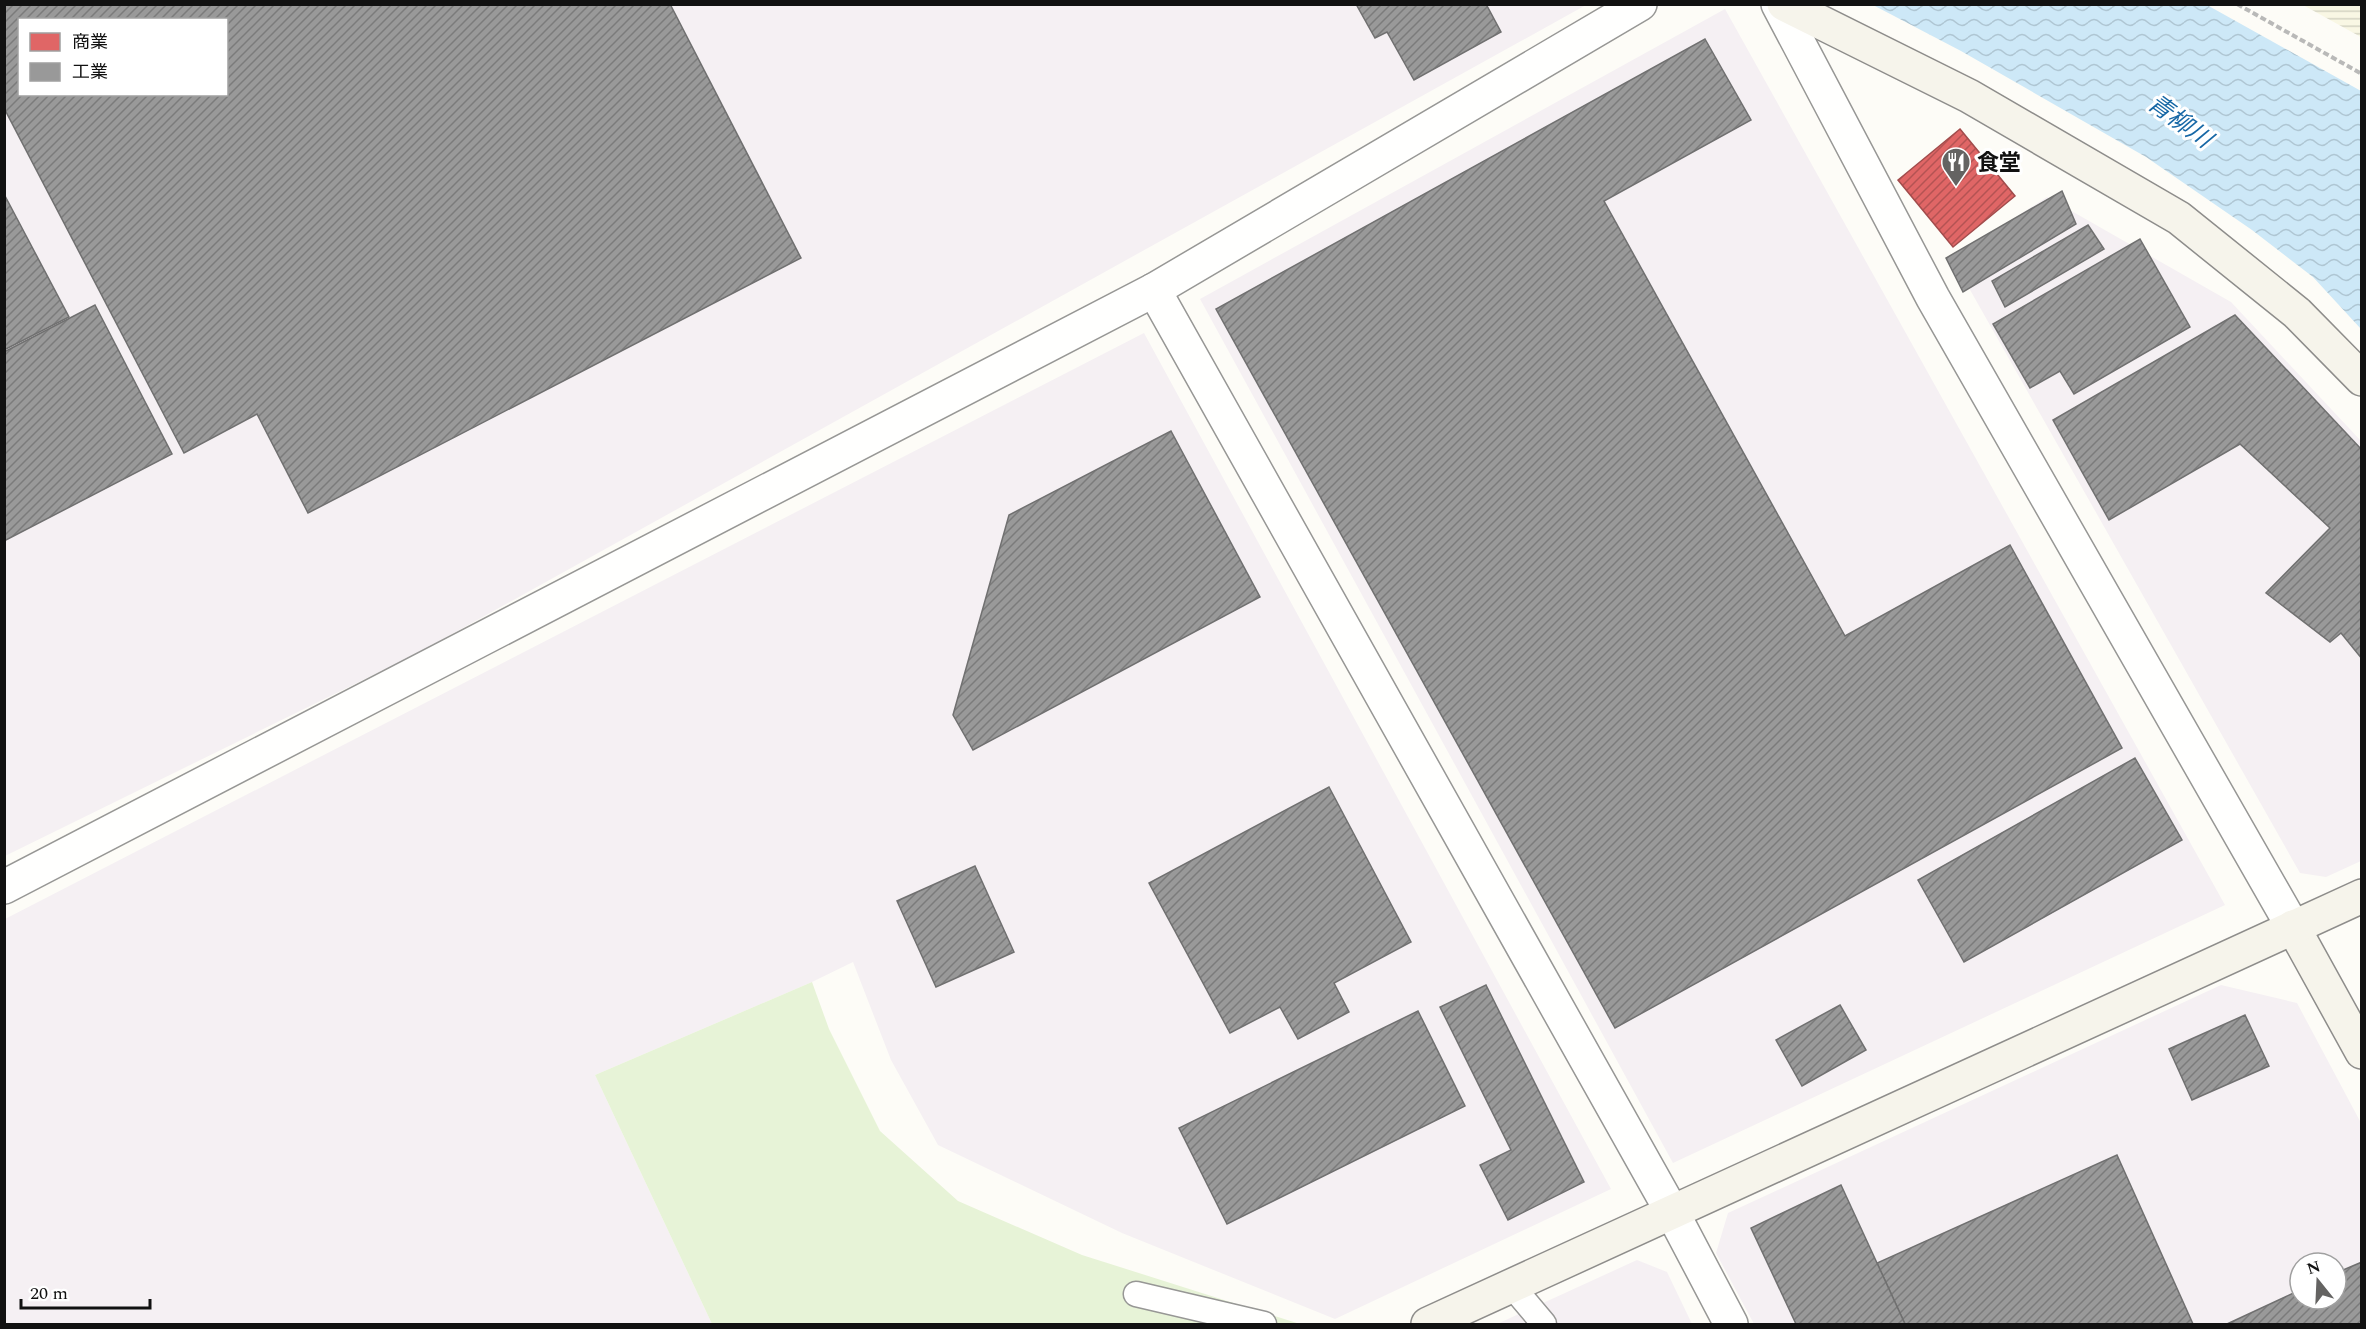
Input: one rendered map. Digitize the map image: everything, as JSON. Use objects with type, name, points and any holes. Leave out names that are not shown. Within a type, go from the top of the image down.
[{"type":"street","points":[[4,887],[1154,290],[1640,4]]},
{"type":"street","points":[[1778,4],[1933,298],[2293,927],[2361,1052]]},
{"type":"street","points":[[1784,4],[1969,96],[2179,218],[2297,313],[2361,379]]},
{"type":"street","points":[[1154,290],[1671,1212],[1731,1324]]},
{"type":"street","points":[[1428,1324],[2361,896]]},
{"type":"lane","points":[[1512,1286],[1544,1324]]},
{"type":"lane","points":[[1136,1294],[1264,1324]]},
{"type":"path","points":[[2237,4],[2361,74]]},
{"type":"shaded area","points":[[5,5],[1586,5],[416,654],[5,856]]},
{"type":"shaded area","points":[[2303,5],[2361,5],[2361,38],[2359,36]]},
{"type":"shaded area","points":[[1725,9],[2225,905],[1673,1163],[1200,299]]},
{"type":"shaded area","points":[[2047,197],[2231,302],[2361,441],[2361,861],[2326,877],[2300,873],[1952,258]]},
{"type":"shaded area","points":[[1144,333],[1611,1189],[1335,1319],[1122,1233],[938,1145],[891,1060],[853,962],[812,982],[595,1075],[712,1324],[5,1324],[5,919]]},
{"type":"shaded area","points":[[2221,985],[2297,1003],[2361,1123],[2361,1324],[1754,1324],[1716,1253],[1728,1213]]},
{"type":"shaded area","points":[[1637,1260],[1667,1272],[1692,1324],[1497,1324]]},
{"type":"green space","points":[[812,982],[829,1029],[880,1131],[958,1201],[1082,1255],[1300,1324],[712,1324],[595,1075]]},
{"type":"water","name":"青柳川","points":[[1873,5],[2207,5],[2361,91],[2361,329],[2313,277],[2252,230],[2146,157],[1961,51]]},
{"type":"building: 商業","name":"食堂","points":[[1960,129],[2015,196],[1953,247],[1898,180]]},
{"type":"building: 工業","points":[[4,4],[670,4],[801,258],[308,513],[257,414],[184,453],[4,108]]},
{"type":"building: 工業","points":[[1356,4],[1486,4],[1501,32],[1414,80],[1387,32],[1375,38]]},
{"type":"building: 工業","points":[[1705,39],[1751,120],[1604,201],[1845,636],[2010,545],[2122,748],[1615,1028],[1216,309]]},
{"type":"building: 工業","points":[[2062,191],[2076,224],[1963,292],[1946,258]]},
{"type":"building: 工業","points":[[4,194],[69,317],[4,350]]},
{"type":"building: 工業","points":[[2088,225],[2104,249],[2005,307],[1992,281]]},
{"type":"building: 工業","points":[[2140,239],[2190,327],[2074,394],[2060,371],[2030,388],[1993,324]]},
{"type":"building: 工業","points":[[95,305],[172,454],[4,541],[4,352]]},
{"type":"building: 工業","points":[[2235,315],[2362,450],[2362,659],[2341,633],[2330,642],[2266,593],[2330,528],[2240,444],[2109,520],[2053,420]]},
{"type":"building: 工業","points":[[1171,431],[1260,597],[973,750],[953,715],[1009,515]]},
{"type":"building: 工業","points":[[2135,758],[2182,840],[1964,962],[1918,880]]},
{"type":"building: 工業","points":[[1329,787],[1411,942],[1334,983],[1349,1012],[1298,1039],[1280,1007],[1230,1033],[1149,883]]},
{"type":"building: 工業","points":[[975,866],[1014,952],[936,987],[897,901]]},
{"type":"building: 工業","points":[[1486,985],[1584,1182],[1508,1220],[1480,1165],[1511,1150],[1440,1007]]},
{"type":"building: 工業","points":[[1840,1005],[1866,1050],[1802,1086],[1776,1040]]},
{"type":"building: 工業","points":[[1418,1011],[1465,1106],[1227,1224],[1179,1128]]},
{"type":"building: 工業","points":[[2245,1015],[2269,1066],[2192,1100],[2169,1049]]},
{"type":"building: 工業","points":[[2117,1155],[2193,1324],[1905,1324],[1877,1263]]},
{"type":"building: 工業","points":[[1841,1185],[1905,1324],[1796,1324],[1751,1228]]},
{"type":"building: 工業","points":[[2362,1262],[2362,1324],[2227,1324],[2288,1296],[2288,1311],[2348,1311],[2348,1268]]},
{"type":"place","name":"食堂","points":[[1956,188]]}]
